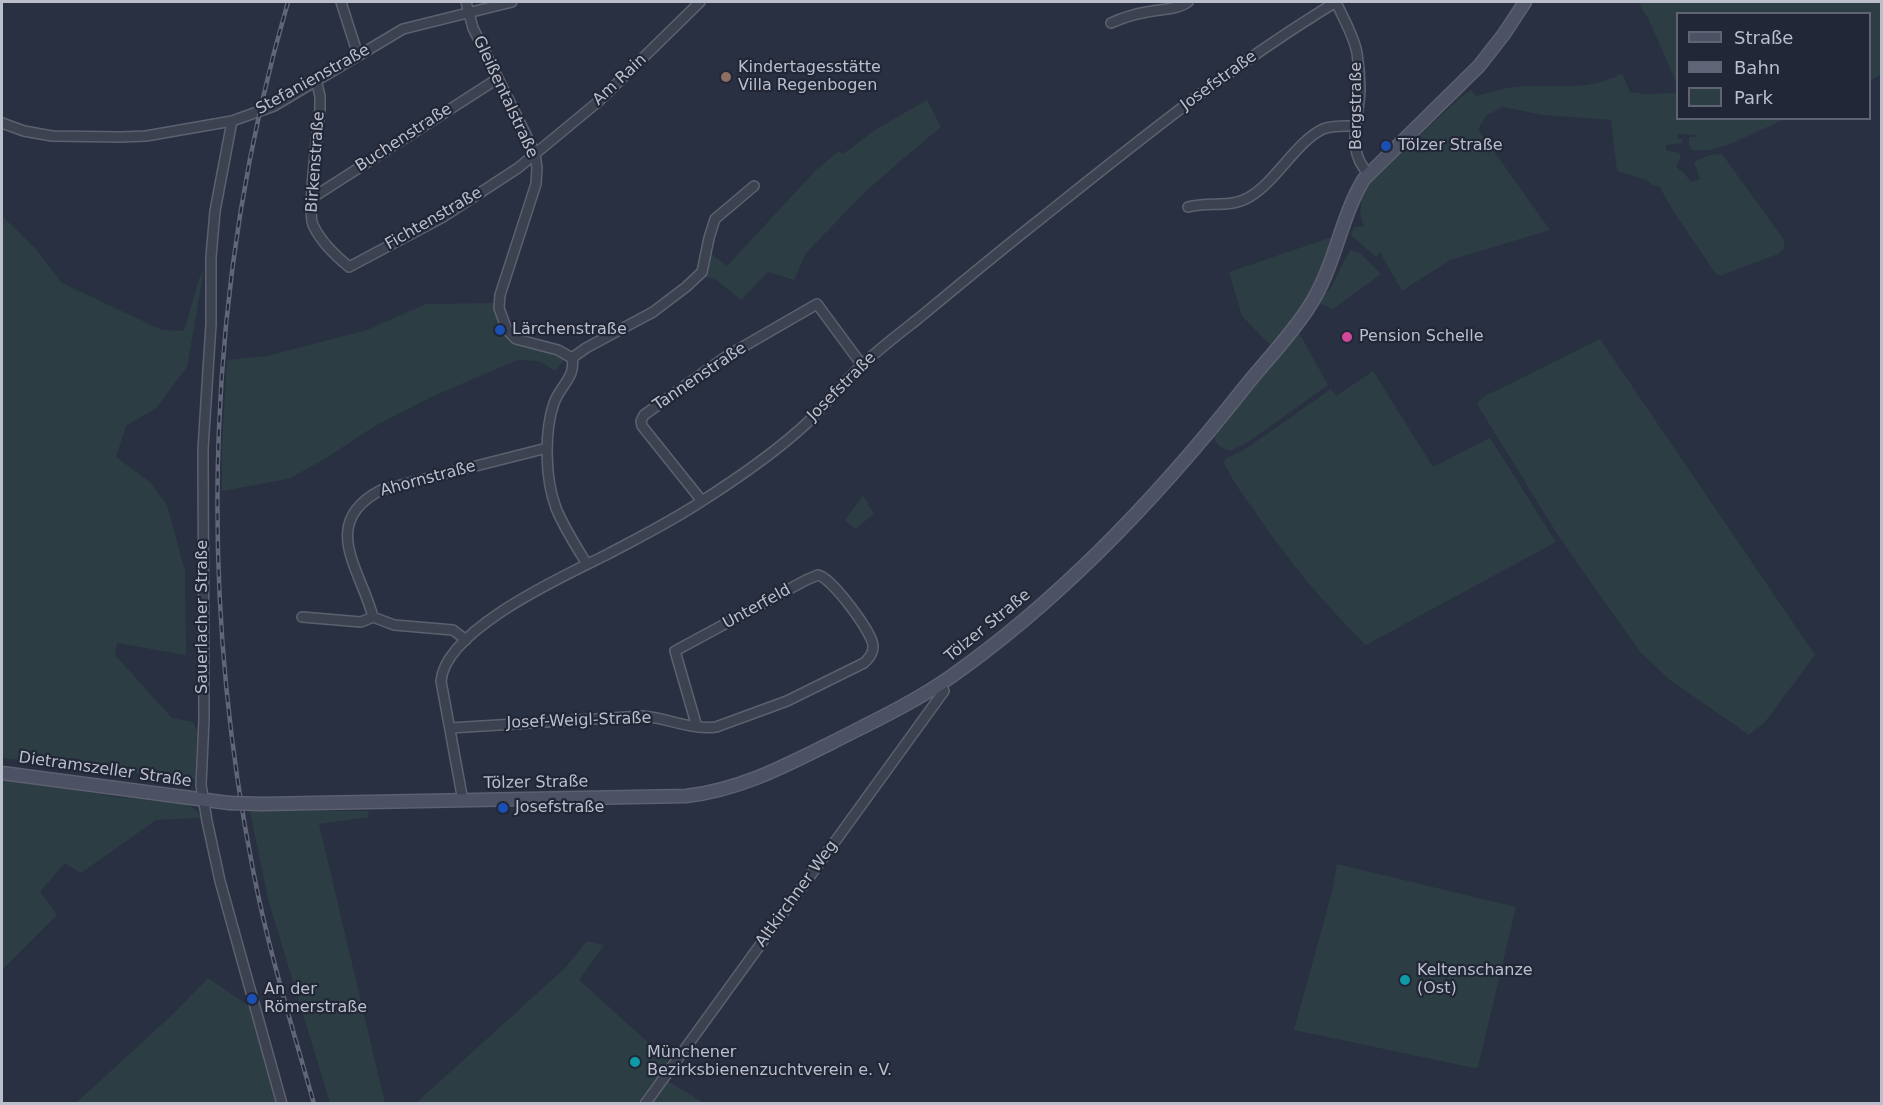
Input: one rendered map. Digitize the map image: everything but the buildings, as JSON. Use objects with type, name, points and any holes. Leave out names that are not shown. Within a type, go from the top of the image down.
[{"type":"main road","name":"Tölzer Straße","points":[[204,800],[262,804],[686,796],[729,789],[780,769],[876,720],[941,683],[1024,620],[1097,554],[1150,500],[1206,437],[1306,312],[1332,264],[1353,198],[1369,174],[1479,66],[1525,2]]},
{"type":"main road","name":"Dietramszeller Straße","points":[[2,773],[204,800]]},
{"type":"street","points":[[340,2],[358,55]]},
{"type":"street","name":"Gleißentalstraße","points":[[466,2],[468,14],[497,79],[535,153],[537,168],[536,184],[502,288],[500,308],[507,330],[516,339],[558,350],[573,358]]},
{"type":"street","name":"Stefanienstraße","points":[[2,123],[24,131],[52,136],[121,137],[146,136],[232,121],[274,106],[403,29],[512,2]]},
{"type":"street","name":"Am Rain","points":[[535,153],[599,101],[700,2]]},
{"type":"street","points":[[1111,23],[1125,16],[1170,8],[1188,2]]},
{"type":"street","name":"Bergstraße","points":[[1336,2],[1357,51],[1360,91],[1355,126],[1357,157],[1360,166],[1369,174]]},
{"type":"street","name":"Josefstraße","points":[[463,801],[441,671],[466,640],[524,596],[647,533],[702,501],[756,464],[806,424],[862,365],[980,267],[1163,122],[1260,50],[1336,2]]},
{"type":"street","name":"Buchenstraße","points":[[312,198],[497,79]]},
{"type":"street","name":"Birkenstraße","points":[[316,80],[320,109],[311,223],[327,248],[349,267]]},
{"type":"street","name":"Sauerlacher Straße","points":[[232,121],[214,222],[211,257],[212,324],[203,448],[204,719],[201,785],[220,881],[282,1104]]},
{"type":"street","points":[[1188,207],[1241,202],[1259,190],[1311,137],[1323,129],[1355,126]]},
{"type":"street","name":"Fichtenstraße","points":[[349,267],[443,217],[518,168],[535,153]]},
{"type":"street","points":[[518,168],[527,172],[536,184]]},
{"type":"street","points":[[587,564],[567,532],[556,507],[551,490],[547,448],[552,410],[556,398],[572,373],[573,358],[586,348],[652,312],[702,272],[708,238],[716,219],[754,186]]},
{"type":"street","name":"Tannenstraße","points":[[702,501],[642,426],[641,421],[644,415],[727,356],[818,304],[862,365]]},
{"type":"street","name":"Ahornstraße","points":[[373,617],[368,597],[347,545],[353,513],[363,501],[381,490],[547,448]]},
{"type":"street","name":"Unterfeld","points":[[697,726],[675,651],[818,575],[824,576],[836,589],[871,638],[873,646],[871,656]]},
{"type":"street","points":[[302,617],[361,622],[373,617],[394,625],[453,630],[466,640]]},
{"type":"street","name":"Josef-Weigl-Straße","points":[[450,729],[643,716],[705,728],[716,727],[787,701],[864,663],[871,656]]},
{"type":"street","name":"Altkirchner Weg","points":[[645,1104],[944,691],[941,683]]},
{"type":"green space","points":[[1638,2],[1881,2],[1881,74],[1871,80],[1871,12],[1676,12],[1676,82],[1648,18]]},
{"type":"green space","points":[[1622,73],[1630,92],[1676,93],[1676,120],[1783,120],[1714,149],[1692,150],[1689,137],[1697,137],[1696,135],[1678,134],[1678,139],[1682,139],[1682,143],[1666,145],[1666,150],[1680,153],[1676,167],[1691,182],[1700,179],[1694,162],[1710,155],[1722,154],[1784,240],[1784,248],[1778,254],[1720,276],[1715,273],[1659,186],[1617,171],[1611,120],[1543,115],[1503,107],[1487,115],[1478,129],[1550,230],[1450,260],[1402,291],[1380,252],[1376,257],[1351,235],[1354,227],[1364,226],[1360,214],[1362,199],[1381,168],[1471,90],[1476,96],[1522,86],[1581,85],[1609,79]]},
{"type":"green space","points":[[927,100],[941,127],[865,192],[806,253],[794,280],[768,272],[741,300],[714,278],[705,277],[710,253],[727,266],[816,170],[839,151],[843,154],[878,128]]},
{"type":"green space","points":[[2,216],[34,247],[62,283],[162,330],[184,331],[199,279],[204,270],[187,367],[156,408],[126,426],[116,457],[150,482],[167,505],[185,571],[186,655],[117,643],[115,655],[172,718],[193,722],[197,731],[195,780],[2,758]]},
{"type":"green space","points":[[1332,237],[1311,296],[1272,347],[1242,316],[1229,272]]},
{"type":"green space","points":[[1350,250],[1360,253],[1381,274],[1333,309],[1318,303],[1332,286]]},
{"type":"green space","points":[[495,303],[499,321],[505,333],[567,357],[555,371],[539,361],[517,360],[429,398],[375,426],[323,460],[288,479],[222,491],[227,360],[267,356],[367,330],[426,304]]},
{"type":"green space","points":[[1297,329],[1328,385],[1248,442],[1231,451],[1221,447],[1215,440],[1214,432]]},
{"type":"green space","points":[[1600,339],[1815,655],[1765,722],[1749,735],[1670,680],[1640,652],[1559,537],[1477,404],[1483,397]]},
{"type":"green space","points":[[1373,371],[1433,467],[1490,438],[1556,542],[1366,645],[1292,563],[1242,493],[1224,463],[1225,459],[1247,448],[1331,389],[1336,396]]},
{"type":"green space","points":[[863,495],[874,514],[855,529],[845,520]]},
{"type":"green space","points":[[2,779],[117,797],[187,804],[196,810],[201,818],[156,820],[81,873],[65,863],[40,892],[57,915],[2,970]]},
{"type":"green space","points":[[250,811],[368,811],[369,817],[319,824],[385,1103],[330,1103],[268,899]]},
{"type":"green space","points":[[1337,864],[1516,907],[1478,1067],[1294,1030],[1333,888]]},
{"type":"green space","points":[[587,941],[604,945],[579,980],[671,1063],[642,1103],[415,1104],[565,968]]},
{"type":"green space","points":[[208,978],[249,1006],[277,1103],[76,1103],[173,1014]]},
{"type":"green space","points":[[666,1080],[704,1103],[650,1104]]},
{"type":"railway","points":[[288,2],[261,108],[240,215],[226,324],[219,433],[218,543],[223,653],[235,762],[253,870],[273,958],[314,1104]]},
{"type":"place","name":"Kindertagesstätte Villa Regenbogen","points":[[726,77]]},
{"type":"place","name":"Tölzer Straße","points":[[1386,146]]},
{"type":"place","name":"Lärchenstraße","points":[[500,330]]},
{"type":"place","name":"Pension Schelle","points":[[1347,337]]},
{"type":"place","name":"Josefstraße","points":[[503,808]]},
{"type":"place","name":"Keltenschanze (Ost)","points":[[1405,980]]},
{"type":"place","name":"An der Römerstraße","points":[[252,999]]},
{"type":"place","name":"Münchener Bezirksbienenzuchtverein e. V.","points":[[635,1062]]}]
